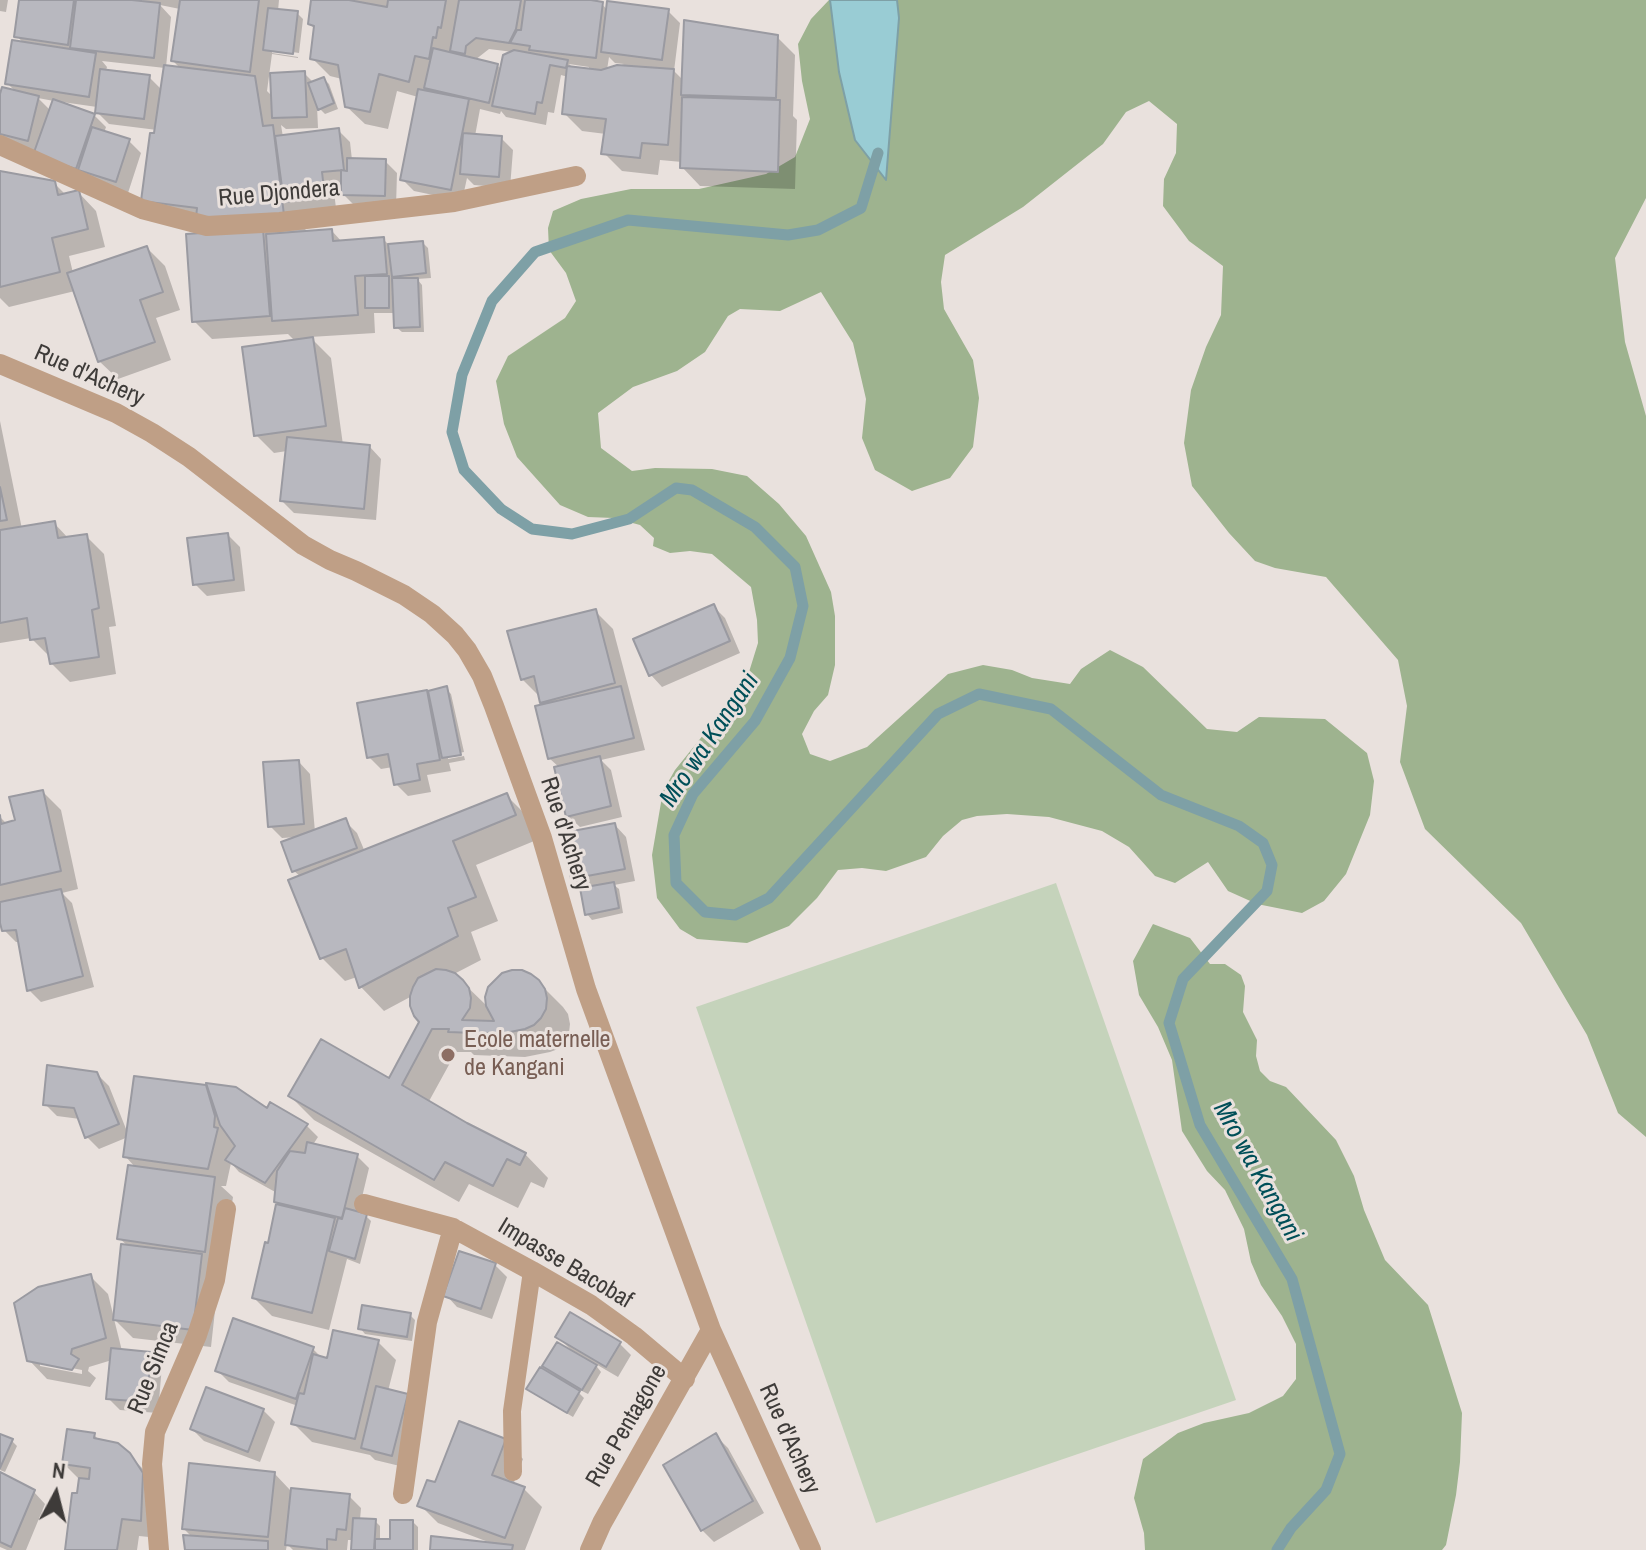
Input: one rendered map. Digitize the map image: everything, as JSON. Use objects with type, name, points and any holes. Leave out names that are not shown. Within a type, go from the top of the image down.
[{"type":"street","name":"Rue Djondera","points":[[0,145],[142,209],[207,226],[280,222],[454,202],[576,176]]},
{"type":"street","name":"Rue d'Achery","points":[[0,364],[116,413],[152,433],[189,457],[303,545],[404,595],[432,614],[467,650],[494,706],[542,838],[586,989],[711,1330],[811,1550]]},
{"type":"street","name":"Impasse Bacobaf","points":[[364,1204],[453,1228],[532,1271],[591,1305],[685,1379]]},
{"type":"street","name":"Rue Simca","points":[[159,1550],[152,1464],[155,1432],[197,1335],[215,1280],[226,1209]]},
{"type":"street","points":[[403,1494],[427,1322],[453,1228]]},
{"type":"street","name":"Rue Pentagone","points":[[590,1550],[602,1523],[711,1330]]},
{"type":"lane","points":[[513,1472],[512,1411],[532,1271]]},
{"type":"green space","points":[[829,0],[1646,0],[1646,198],[1615,258],[1625,342],[1646,416],[1646,1137],[1618,1113],[1587,1035],[1521,923],[1425,829],[1400,762],[1407,706],[1398,660],[1326,577],[1275,568],[1255,561],[1192,486],[1184,443],[1191,390],[1221,315],[1223,266],[1189,241],[1163,206],[1164,179],[1176,153],[1177,124],[1149,101],[1126,112],[1103,144],[1023,207],[945,255],[941,282],[944,309],[973,360],[979,398],[973,447],[950,478],[912,491],[875,470],[862,438],[866,399],[853,343],[821,292],[780,311],[740,309],[728,316],[705,352],[677,371],[633,387],[598,413],[601,448],[632,471],[655,468],[712,469],[747,476],[779,504],[806,536],[831,592],[835,616],[835,665],[828,695],[814,711],[802,734],[810,754],[830,761],[867,747],[948,674],[983,665],[1070,684],[1081,669],[1110,650],[1143,667],[1207,729],[1237,732],[1259,717],[1325,719],[1367,753],[1374,781],[1370,815],[1346,874],[1324,901],[1302,913],[1257,904],[1228,891],[1208,862],[1175,883],[1155,876],[1129,847],[1102,831],[1049,817],[1007,814],[962,820],[943,836],[926,857],[886,871],[862,868],[838,870],[817,898],[789,926],[747,943],[697,939],[680,929],[657,898],[652,855],[663,791],[675,770],[733,698],[749,672],[758,643],[751,587],[712,554],[690,551],[670,553],[653,546],[654,538],[640,525],[614,518],[588,517],[560,505],[517,457],[504,424],[496,381],[508,356],[565,318],[576,301],[566,273],[549,250],[548,228],[553,211],[581,199],[631,189],[699,189],[766,174],[795,157],[810,119],[798,44],[811,19]]},
{"type":"green space","points":[[1056,883],[1236,1400],[876,1523],[696,1007]]},
{"type":"green space","points":[[1153,924],[1190,938],[1210,964],[1225,964],[1241,975],[1245,986],[1243,1012],[1257,1040],[1256,1056],[1260,1071],[1270,1081],[1286,1087],[1336,1140],[1354,1176],[1385,1260],[1428,1305],[1462,1413],[1456,1495],[1446,1545],[1442,1550],[1145,1550],[1144,1533],[1134,1498],[1143,1459],[1178,1433],[1204,1423],[1249,1413],[1283,1396],[1296,1379],[1296,1344],[1261,1285],[1251,1262],[1244,1229],[1225,1190],[1207,1171],[1182,1131],[1172,1060],[1158,1027],[1139,995],[1133,961]]},
{"type":"water","points":[[830,0],[897,0],[899,18],[886,180],[855,140],[839,72]]},
{"type":"building","points":[[19,0],[74,0],[68,45],[14,37]]},
{"type":"building","points":[[76,0],[160,3],[154,58],[70,48]]},
{"type":"building","points":[[180,0],[259,0],[250,72],[171,61]]},
{"type":"building","points":[[311,0],[349,0],[387,7],[388,0],[446,0],[441,28],[438,27],[436,38],[433,37],[429,59],[415,56],[409,82],[379,74],[370,112],[345,107],[338,65],[310,59],[314,26],[308,24]]},
{"type":"building","points":[[459,0],[521,0],[516,29],[509,43],[476,38],[466,46],[465,54],[450,51]]},
{"type":"building","points":[[525,0],[603,2],[596,58],[529,50],[530,46],[510,43],[517,30],[521,30]]},
{"type":"building","points":[[607,1],[669,9],[662,60],[601,52]]},
{"type":"building","points":[[268,8],[298,11],[293,54],[263,50]]},
{"type":"building","points":[[684,20],[778,35],[776,98],[681,95]]},
{"type":"building","points":[[12,40],[96,53],[89,97],[5,84]]},
{"type":"building","points":[[433,48],[498,64],[489,103],[424,88]]},
{"type":"building","points":[[514,50],[568,60],[566,68],[550,65],[542,103],[537,102],[535,114],[492,106],[503,55]]},
{"type":"building","points":[[164,65],[255,76],[263,126],[273,125],[284,215],[196,218],[197,208],[141,201],[150,133],[154,133]]},
{"type":"building","points":[[617,65],[674,69],[668,145],[642,143],[640,158],[601,154],[606,119],[562,114],[567,66],[601,70]]},
{"type":"building","points":[[100,69],[150,75],[144,119],[95,113]]},
{"type":"building","points":[[305,71],[307,117],[272,118],[270,73]]},
{"type":"building","points":[[324,77],[334,103],[318,110],[308,83]]},
{"type":"building","points":[[2,87],[39,96],[28,141],[0,134]]},
{"type":"building","points":[[418,89],[469,99],[451,190],[400,180]]},
{"type":"building","points":[[682,97],[780,100],[778,172],[680,168]]},
{"type":"building","points":[[53,99],[95,114],[76,169],[33,155]]},
{"type":"building","points":[[92,127],[130,139],[116,182],[78,170]]},
{"type":"building","points":[[339,128],[344,170],[322,172],[325,197],[284,202],[275,136]]},
{"type":"building","points":[[463,133],[502,136],[499,177],[460,174]]},
{"type":"building","points":[[347,158],[386,159],[385,196],[341,195],[341,170],[347,171]]},
{"type":"building","points":[[0,171],[55,181],[58,195],[79,190],[88,229],[52,238],[60,272],[0,287]]},
{"type":"building","points":[[263,229],[270,316],[192,322],[186,234]]},
{"type":"building","points":[[332,229],[333,241],[384,237],[387,274],[355,276],[358,315],[272,321],[266,234]]},
{"type":"building","points":[[423,241],[426,273],[392,277],[388,244]]},
{"type":"building","points":[[147,246],[163,292],[140,300],[155,342],[98,362],[67,273]]},
{"type":"building","points":[[365,276],[389,276],[389,308],[365,308]]},
{"type":"building","points":[[392,278],[418,278],[420,327],[394,328]]},
{"type":"building","points":[[313,337],[326,426],[254,436],[242,347]]},
{"type":"building","points":[[287,437],[370,445],[364,509],[280,501]]},
{"type":"building","points":[[0,487],[7,520],[0,521]]},
{"type":"building","points":[[55,521],[58,538],[87,534],[99,608],[92,610],[99,657],[50,664],[45,638],[30,640],[27,618],[0,623],[0,530]]},
{"type":"building","points":[[228,533],[234,580],[193,585],[187,538]]},
{"type":"building","points":[[714,604],[730,641],[649,676],[633,639]]},
{"type":"building","points":[[596,609],[615,683],[540,703],[534,676],[521,680],[507,631]]},
{"type":"building","points":[[447,686],[461,755],[442,758],[428,691]]},
{"type":"building","points":[[621,686],[634,738],[548,759],[535,706]]},
{"type":"building","points":[[427,690],[440,760],[417,764],[420,780],[394,785],[388,754],[367,758],[357,703]]},
{"type":"building","points":[[600,756],[611,806],[566,817],[554,767]]},
{"type":"building","points":[[299,760],[304,824],[268,827],[263,762]]},
{"type":"building","points":[[43,790],[61,871],[0,885],[0,815],[1,824],[15,820],[9,797]]},
{"type":"building","points":[[507,793],[516,815],[453,841],[476,897],[448,908],[458,936],[359,988],[346,949],[320,959],[288,880]]},
{"type":"building","points":[[346,818],[357,848],[292,872],[281,842]]},
{"type":"building","points":[[615,823],[625,869],[571,879],[562,833]]},
{"type":"building","points":[[614,882],[619,908],[585,915],[580,888]]},
{"type":"building","points":[[61,889],[83,976],[27,991],[16,930],[2,931],[0,902]]},
{"type":"building","points":[[436,969],[455,973],[469,988],[470,1008],[462,1020],[494,1021],[485,997],[488,987],[502,973],[522,970],[539,980],[545,989],[546,1009],[534,1025],[525,1029],[500,1034],[432,1029],[402,1085],[526,1153],[520,1165],[507,1159],[493,1186],[445,1162],[434,1180],[288,1096],[321,1039],[389,1078],[419,1022],[410,1006],[413,987],[418,978]]},
{"type":"building","points":[[47,1065],[97,1072],[119,1124],[85,1138],[74,1108],[43,1105]]},
{"type":"building","points":[[134,1076],[206,1085],[215,1116],[214,1127],[218,1128],[208,1169],[123,1157]]},
{"type":"building","points":[[206,1083],[236,1087],[267,1108],[270,1102],[308,1124],[265,1183],[225,1160],[235,1146],[220,1125]]},
{"type":"building","points":[[307,1142],[358,1154],[342,1218],[274,1202],[277,1171],[290,1151],[305,1153]]},
{"type":"building","points":[[128,1165],[215,1177],[205,1252],[117,1239]]},
{"type":"building","points":[[276,1204],[335,1218],[312,1313],[252,1298]]},
{"type":"building","points":[[345,1208],[367,1214],[355,1259],[329,1251],[338,1218],[342,1219]]},
{"type":"building","points":[[121,1244],[202,1254],[193,1330],[113,1320]]},
{"type":"building","points":[[459,1251],[496,1263],[481,1309],[443,1296]]},
{"type":"building","points":[[91,1274],[106,1338],[72,1349],[71,1354],[79,1359],[72,1370],[27,1361],[14,1303],[38,1287]]},
{"type":"building","points":[[362,1305],[411,1313],[407,1337],[358,1329]]},
{"type":"building","points":[[570,1312],[621,1342],[606,1367],[555,1337]]},
{"type":"building","points":[[233,1318],[314,1347],[296,1399],[215,1371]]},
{"type":"building","points":[[333,1330],[379,1340],[355,1439],[291,1424],[299,1393],[304,1394],[313,1354],[327,1358]]},
{"type":"building","points":[[557,1342],[597,1365],[582,1390],[542,1366]]},
{"type":"building","points":[[111,1348],[151,1352],[147,1402],[106,1399]]},
{"type":"building","points":[[540,1367],[580,1391],[567,1413],[526,1389]]},
{"type":"building","points":[[376,1386],[408,1394],[392,1456],[361,1448]]},
{"type":"building","points":[[206,1387],[264,1409],[248,1452],[190,1429]]},
{"type":"building","points":[[459,1421],[506,1439],[492,1475],[525,1487],[505,1538],[417,1506],[427,1480],[435,1482]]},
{"type":"building","points":[[67,1429],[95,1433],[94,1438],[118,1443],[130,1453],[143,1473],[141,1521],[122,1519],[117,1550],[65,1550],[72,1493],[77,1493],[79,1478],[89,1479],[90,1468],[62,1464]]},
{"type":"building","points":[[716,1433],[753,1501],[701,1531],[663,1465]]},
{"type":"building","points":[[0,1434],[13,1439],[0,1468]]},
{"type":"building","points":[[189,1463],[275,1472],[268,1537],[182,1529]]},
{"type":"building","points":[[0,1472],[35,1490],[11,1547],[0,1542]]},
{"type":"building","points":[[291,1488],[350,1494],[346,1530],[337,1529],[336,1540],[327,1539],[327,1550],[285,1545]]},
{"type":"building","points":[[353,1518],[376,1519],[374,1550],[351,1550]]},
{"type":"building","points":[[390,1520],[413,1520],[413,1550],[375,1550],[375,1539],[390,1539]]},
{"type":"building","points":[[183,1535],[268,1541],[268,1550],[185,1550]]},
{"type":"building","points":[[431,1536],[513,1545],[512,1550],[430,1550]]},
{"type":"waterway","name":"Mro wa Kangani","points":[[878,153],[861,208],[818,230],[788,235],[628,220],[535,252],[492,301],[462,375],[452,432],[464,470],[501,509],[532,529],[572,534],[629,519],[676,488],[692,490],[755,527],[795,567],[803,606],[790,658],[755,721],[693,794],[674,835],[676,883],[705,912],[735,915],[769,898],[938,714],[979,694],[1051,709],[1161,795],[1239,826],[1263,843],[1272,865],[1267,891],[1183,979],[1169,1023],[1200,1125],[1292,1279],[1340,1454],[1326,1490],[1291,1528],[1277,1550]]},
{"type":"place","name":"Ecole maternelle de Kangani","points":[[448,1055]]}]
